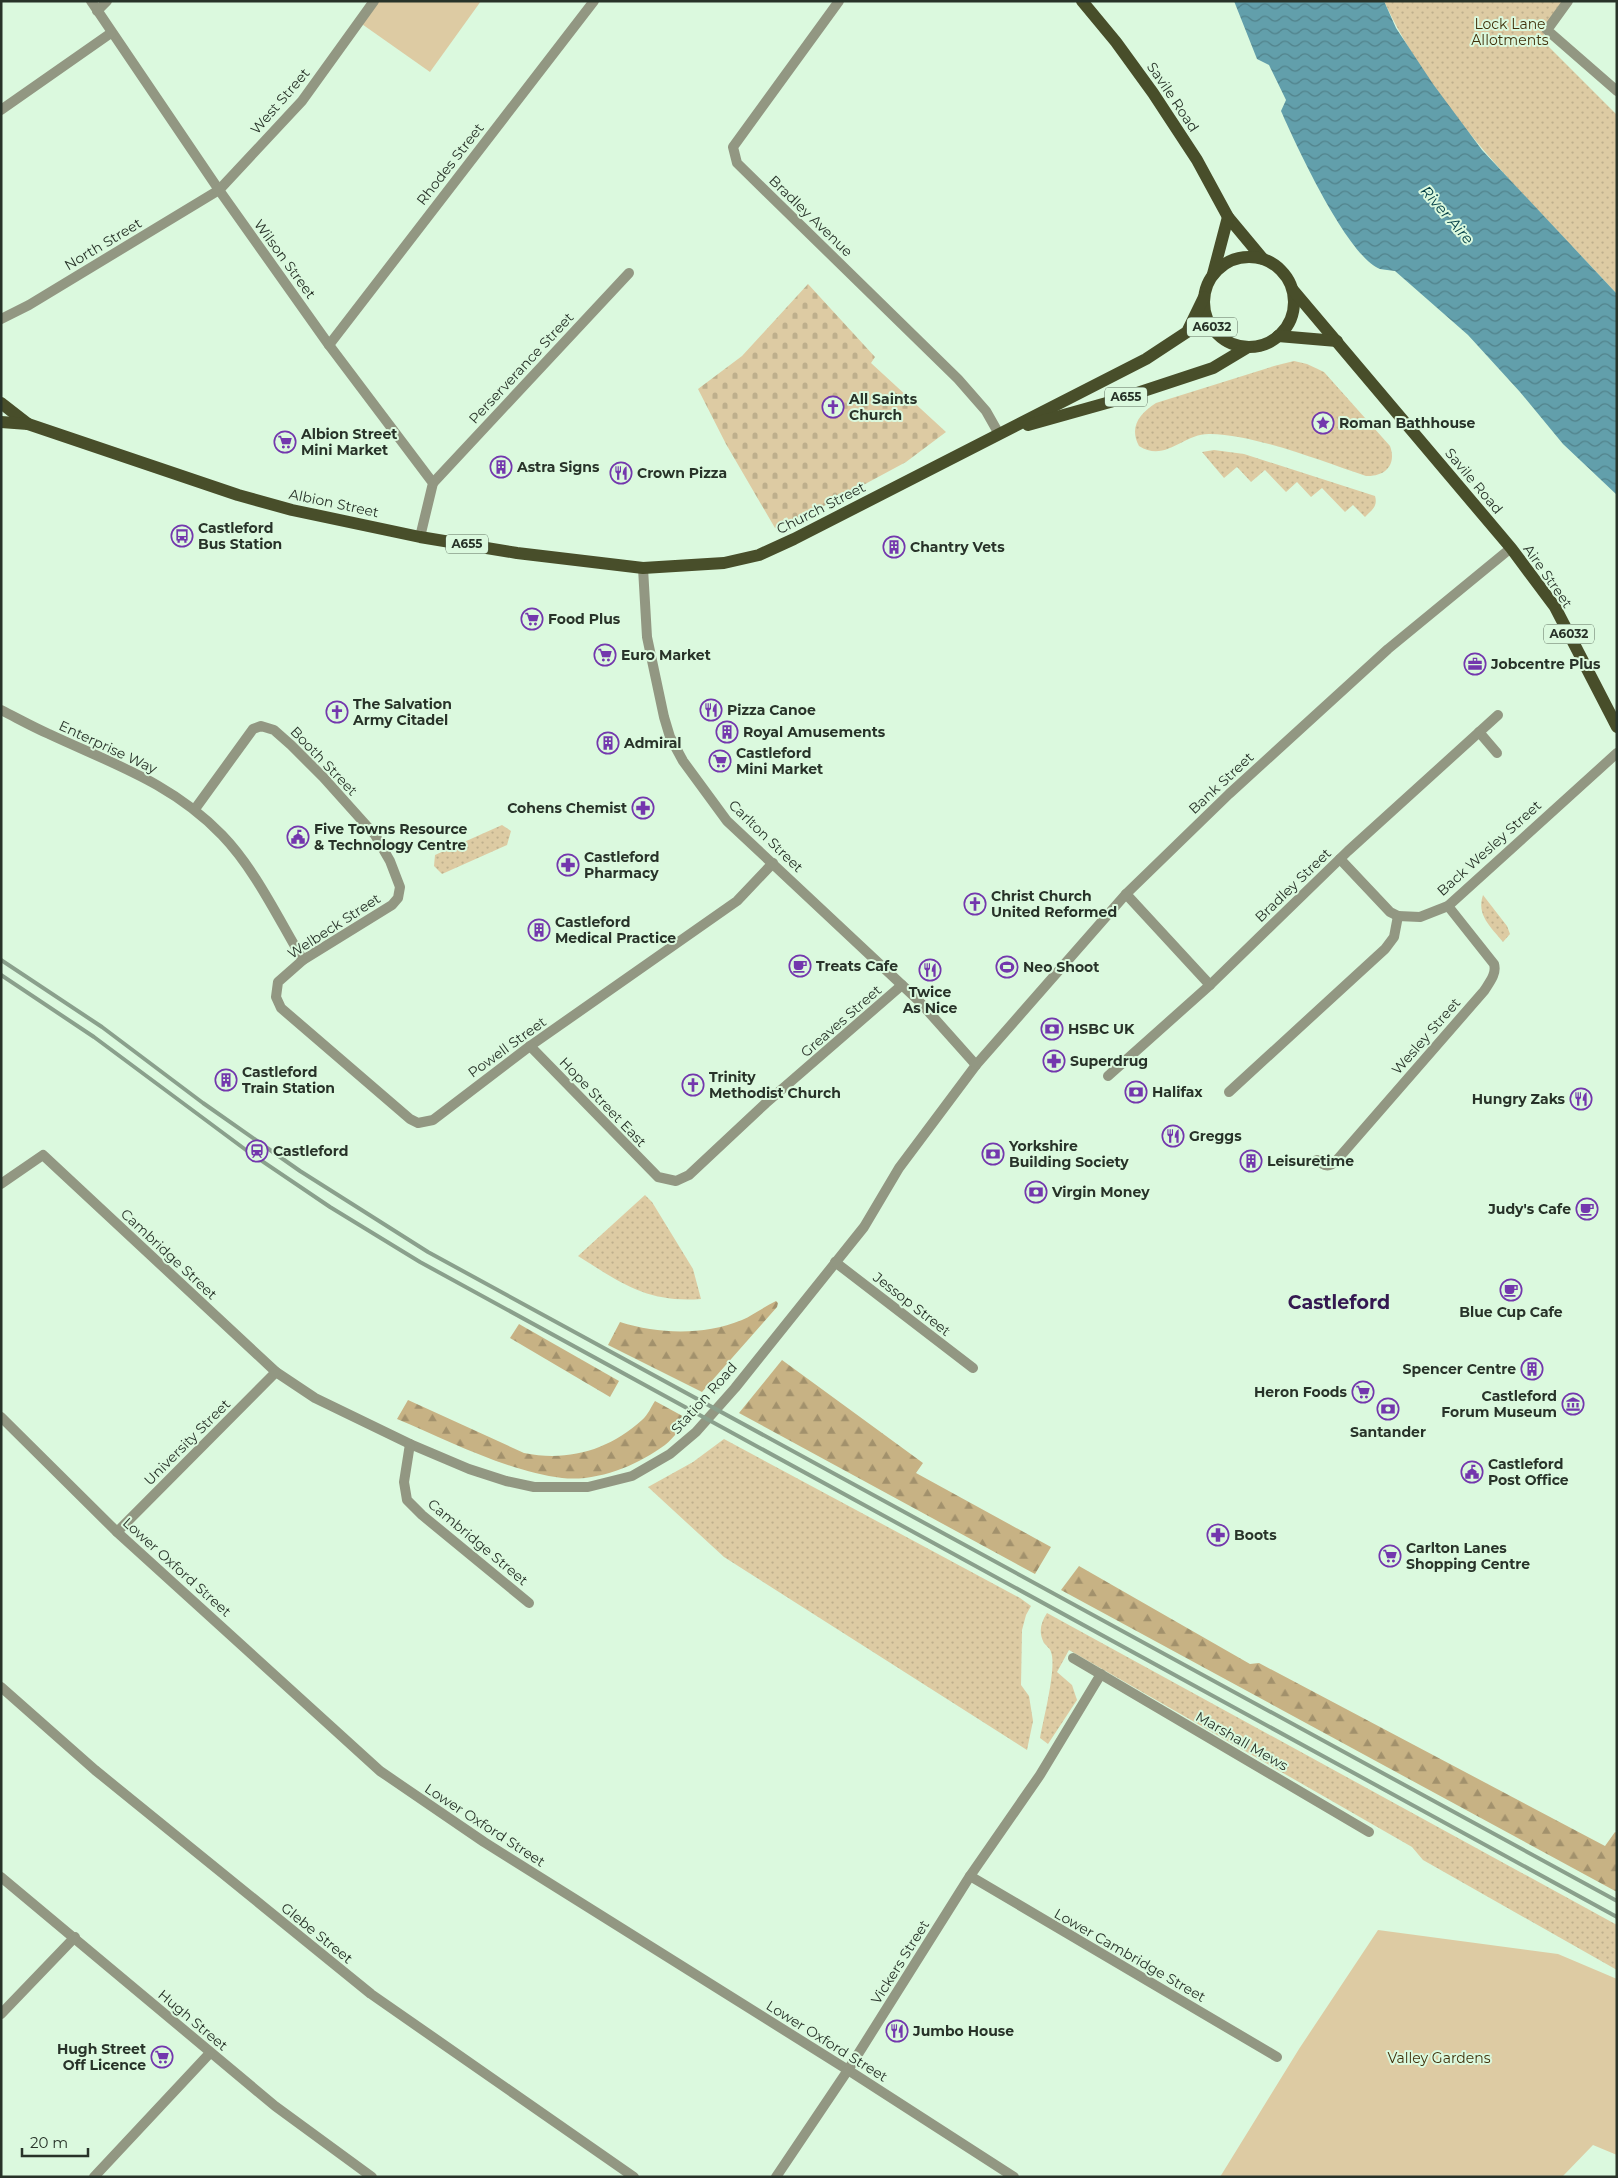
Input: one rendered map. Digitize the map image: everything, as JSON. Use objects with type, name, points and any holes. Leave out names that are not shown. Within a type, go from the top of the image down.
[{"type":"main road","name":"Savile Road","points":[[1082,1],[1116,42],[1153,93],[1198,160],[1228,218],[1263,259]]},
{"type":"main road","name":"A6032","points":[[1228,218],[1213,274],[1207,285],[1204,298],[1205,312],[1221,337],[1234,344],[1248,347],[1269,342],[1278,336],[1337,341]]},
{"type":"main road","points":[[1213,274],[1223,264],[1236,258],[1249,256],[1263,259]]},
{"type":"main road","name":"A6032","points":[[1263,259],[1276,265],[1286,276],[1293,290]]},
{"type":"main road","name":"Savile Road","points":[[1293,290],[1511,548]]},
{"type":"main road","points":[[1278,336],[1292,316],[1293,290]]},
{"type":"main road","name":"Church Street","points":[[643,568],[724,563],[759,555],[794,539],[1146,359],[1187,332],[1204,298]]},
{"type":"main road","name":"Church Street","points":[[999,434],[1110,402],[1212,368],[1248,347]]},
{"type":"main road","name":"Albion Street","points":[[1,403],[28,424]]},
{"type":"main road","name":"Albion Street","points":[[1,422],[28,424],[218,490],[292,510],[420,536],[517,553],[643,568]]},
{"type":"main road","name":"Aire Street","points":[[1511,548],[1555,607],[1617,727]]},
{"type":"street","name":"Wilson Street","points":[[90,1],[218,190],[433,483]]},
{"type":"street","points":[[97,10],[107,1]]},
{"type":"street","name":"West Street","points":[[218,190],[302,101],[374,1]]},
{"type":"street","name":"Rhodes Street","points":[[330,345],[594,1]]},
{"type":"street","name":"Bradley Avenue","points":[[839,1],[733,147],[737,163],[958,378],[986,410],[999,434]]},
{"type":"street","points":[[1568,1],[1547,30],[1617,91]]},
{"type":"street","points":[[1,110],[111,33]]},
{"type":"street","name":"North Street","points":[[1,319],[29,305],[218,190]]},
{"type":"street","name":"Perserverance Street","points":[[433,483],[629,273]]},
{"type":"street","points":[[420,536],[433,483]]},
{"type":"street","name":"Bank Street","points":[[976,1065],[1126,894],[1229,794],[1388,649],[1511,548]]},
{"type":"street","name":"Carlton Street","points":[[643,568],[647,637],[670,737],[683,761],[726,821],[918,1000],[976,1065]]},
{"type":"street","name":"Enterprise Way","points":[[1,710],[48,734],[141,775],[195,810],[223,837],[250,873],[303,960]]},
{"type":"street","name":"Bradley Street","points":[[1108,1076],[1210,984],[1340,859],[1498,715]]},
{"type":"street","name":"Booth Street","points":[[195,810],[253,729],[261,726],[274,730],[323,777],[375,835],[390,861]]},
{"type":"street","points":[[1479,732],[1497,753]]},
{"type":"street","name":"Back Wesley Street","points":[[1398,916],[1420,917],[1448,906],[1617,752]]},
{"type":"street","points":[[1229,1092],[1385,949],[1394,937],[1398,916],[1390,912],[1340,859]]},
{"type":"street","name":"Welbeck Street","points":[[278,982],[303,960],[392,905],[398,898],[400,886],[390,861]]},
{"type":"street","name":"Powell Street","points":[[278,982],[276,997],[281,1008],[410,1118],[418,1123],[433,1120],[530,1046],[736,901],[773,863]]},
{"type":"street","points":[[1126,894],[1210,984]]},
{"type":"street","name":"Wesley Street","points":[[1318,1160],[1327,1166],[1331,1166],[1336,1161],[1484,991],[1491,980],[1495,968],[1494,964],[1448,906]]},
{"type":"street","name":"Greaves Street","points":[[658,1177],[676,1181],[689,1175],[766,1103],[902,985]]},
{"type":"street","name":"Hope Street East","points":[[530,1046],[658,1177]]},
{"type":"street","name":"Station Road","points":[[276,1372],[315,1398],[410,1444],[468,1469],[506,1481],[534,1487],[588,1487],[632,1476],[670,1454],[696,1432],[734,1388],[864,1227],[899,1168],[976,1065]]},
{"type":"street","name":"Cambridge Street","points":[[1,1184],[43,1155],[276,1372]]},
{"type":"street","name":"Jessop Street","points":[[835,1262],[973,1368]]},
{"type":"street","name":"University Street","points":[[117,1532],[276,1372]]},
{"type":"street","name":"Lower Oxford Street","points":[[1,1417],[117,1532],[380,1770],[484,1842],[848,2070],[1014,2177]]},
{"type":"street","name":"Cambridge Street","points":[[410,1444],[404,1482],[407,1500],[422,1515],[529,1603]]},
{"type":"street","name":"Marshall Mews","points":[[1073,1658],[1370,1832]]},
{"type":"street","name":"Vickers Street","points":[[776,2177],[848,2070],[970,1876],[1047,1762],[1102,1674]]},
{"type":"street","name":"Glebe Street","points":[[1,1687],[95,1770],[371,1994],[634,2177]]},
{"type":"street","name":"Lower Cambridge Street","points":[[970,1876],[1277,2057]]},
{"type":"street","name":"Hugh Street","points":[[1,1877],[275,2106],[372,2177]]},
{"type":"street","points":[[1,2014],[75,1937]]},
{"type":"street","points":[[94,2177],[210,2053]]},
{"type":"green space","points":[[374,1],[481,1],[430,72],[359,22]]},
{"type":"green space","name":"Lock Lane Allotments","points":[[1384,1],[1567,1],[1541,39],[1617,115],[1617,294],[1521,192],[1459,120],[1431,82],[1406,42]]},
{"type":"green space","points":[[808,284],[875,357],[871,363],[946,432],[906,462],[828,504],[775,528],[726,444],[698,389],[742,356]]},
{"type":"green space","points":[[1294,361],[1307,364],[1324,372],[1390,446],[1392,459],[1388,469],[1373,476],[1366,476],[1289,450],[1228,435],[1200,435],[1158,451],[1139,446],[1135,433],[1137,422],[1156,403]]},
{"type":"green space","points":[[1214,450],[1244,454],[1375,496],[1375,505],[1365,517],[1353,505],[1345,512],[1322,488],[1311,497],[1297,482],[1286,492],[1265,470],[1251,482],[1237,467],[1224,478],[1202,452]]},
{"type":"green space","points":[[502,825],[511,831],[507,845],[442,874],[434,866],[435,855]]},
{"type":"green space","points":[[1483,895],[1507,926],[1510,934],[1503,942],[1483,915],[1481,902]]},
{"type":"green space","points":[[645,1195],[652,1202],[693,1269],[701,1299],[665,1298],[635,1289],[578,1256]]},
{"type":"green space","points":[[776,1301],[778,1303],[777,1307],[702,1392],[608,1345],[620,1322],[665,1331],[681,1332],[712,1329],[742,1320]]},
{"type":"green space","points":[[519,1324],[619,1381],[610,1397],[510,1338]]},
{"type":"green space","points":[[782,1360],[923,1463],[916,1473],[1051,1547],[1035,1574],[739,1413]]},
{"type":"green space","points":[[408,1400],[524,1453],[540,1455],[572,1454],[602,1446],[616,1439],[642,1420],[655,1401],[688,1419],[665,1445],[643,1459],[603,1475],[576,1479],[542,1475],[500,1462],[397,1419]]},
{"type":"green space","points":[[724,1439],[1020,1598],[1031,1606],[1026,1615],[1022,1630],[1021,1685],[1029,1696],[1033,1721],[1027,1750],[724,1557],[648,1487],[693,1462]]},
{"type":"green space","points":[[1079,1566],[1250,1664],[1259,1663],[1605,1846],[1615,1832],[1617,1833],[1617,1892],[1061,1590]]},
{"type":"green space","points":[[1047,1613],[1617,1925],[1617,1970],[1423,1860],[1412,1847],[1069,1650],[1057,1672],[1072,1685],[1077,1700],[1048,1744],[1040,1738],[1052,1669],[1051,1652],[1042,1639],[1041,1631],[1043,1620]]},
{"type":"green space","name":"Valley Gardens","points":[[1378,1930],[1558,1954],[1617,1979],[1617,2155],[1593,2145],[1562,2177],[1220,2177],[1299,2049]]},
{"type":"water","name":"River Aire","points":[[1234,1],[1384,1],[1396,28],[1433,84],[1482,150],[1617,294],[1617,495],[1563,444],[1520,392],[1468,335],[1395,271],[1380,269],[1367,260],[1353,244],[1310,173],[1281,111],[1286,100],[1269,65],[1257,59]]},
{"type":"railway","points":[[1,960],[102,1027],[203,1103],[300,1171],[428,1252],[1617,1901]]},
{"type":"railway","points":[[1,975],[94,1037],[250,1153],[330,1207],[420,1262],[1617,1917]]},
{"type":"place","name":"All Saints Church","points":[[833,407]]},
{"type":"place","name":"Roman Bathhouse","points":[[1323,423]]},
{"type":"place","name":"Albion Street Mini Market","points":[[285,442]]},
{"type":"place","name":"Astra Signs","points":[[501,467]]},
{"type":"place","name":"Crown Pizza","points":[[621,473]]},
{"type":"place","name":"Castleford Bus Station","points":[[182,536]]},
{"type":"place","name":"Chantry Vets","points":[[894,547]]},
{"type":"place","name":"Food Plus","points":[[532,619]]},
{"type":"place","name":"Euro Market","points":[[605,655]]},
{"type":"place","name":"Jobcentre Plus","points":[[1475,664]]},
{"type":"place","name":"Pizza Canoe","points":[[711,710]]},
{"type":"place","name":"The Salvation Army Citadel","points":[[337,712]]},
{"type":"place","name":"Royal Amusements","points":[[727,732]]},
{"type":"place","name":"Admiral","points":[[608,743]]},
{"type":"place","name":"Castleford Mini Market","points":[[720,761]]},
{"type":"place","name":"Cohens Chemist","points":[[643,808]]},
{"type":"place","name":"Five Towns Resource & Technology Centre","points":[[298,837]]},
{"type":"place","name":"Castleford Pharmacy","points":[[568,865]]},
{"type":"place","name":"Christ Church United Reformed","points":[[975,904]]},
{"type":"place","name":"Castleford Medical Practice","points":[[539,930]]},
{"type":"place","name":"Treats Cafe","points":[[800,966]]},
{"type":"place","name":"Neo Shoot","points":[[1007,967]]},
{"type":"place","name":"Twice As Nice","points":[[930,970]]},
{"type":"place","name":"HSBC UK","points":[[1052,1029]]},
{"type":"place","name":"Superdrug","points":[[1054,1061]]},
{"type":"place","name":"Castleford Train Station","points":[[226,1080]]},
{"type":"place","name":"Trinity Methodist Church","points":[[693,1085]]},
{"type":"place","name":"Halifax","points":[[1136,1092]]},
{"type":"place","name":"Hungry Zaks","points":[[1581,1099]]},
{"type":"place","name":"Greggs","points":[[1173,1136]]},
{"type":"place","name":"Castleford","points":[[257,1151]]},
{"type":"place","name":"Yorkshire Building Society","points":[[993,1154]]},
{"type":"place","name":"Leisuretime","points":[[1251,1161]]},
{"type":"place","name":"Virgin Money","points":[[1036,1192]]},
{"type":"place","name":"Judy's Cafe","points":[[1587,1209]]},
{"type":"place","name":"Blue Cup Cafe","points":[[1511,1290]]},
{"type":"place","name":"Spencer Centre","points":[[1532,1369]]},
{"type":"place","name":"Heron Foods","points":[[1363,1392]]},
{"type":"place","name":"Castleford Forum Museum","points":[[1573,1404]]},
{"type":"place","name":"Santander","points":[[1388,1409]]},
{"type":"place","name":"Castleford Post Office","points":[[1472,1472]]},
{"type":"place","name":"Boots","points":[[1218,1535]]},
{"type":"place","name":"Carlton Lanes Shopping Centre","points":[[1390,1556]]},
{"type":"place","name":"Jumbo House","points":[[897,2031]]},
{"type":"place","name":"Hugh Street Off Licence","points":[[162,2057]]},
{"type":"district","name":"Castleford","points":[[1339,1302]]}]
